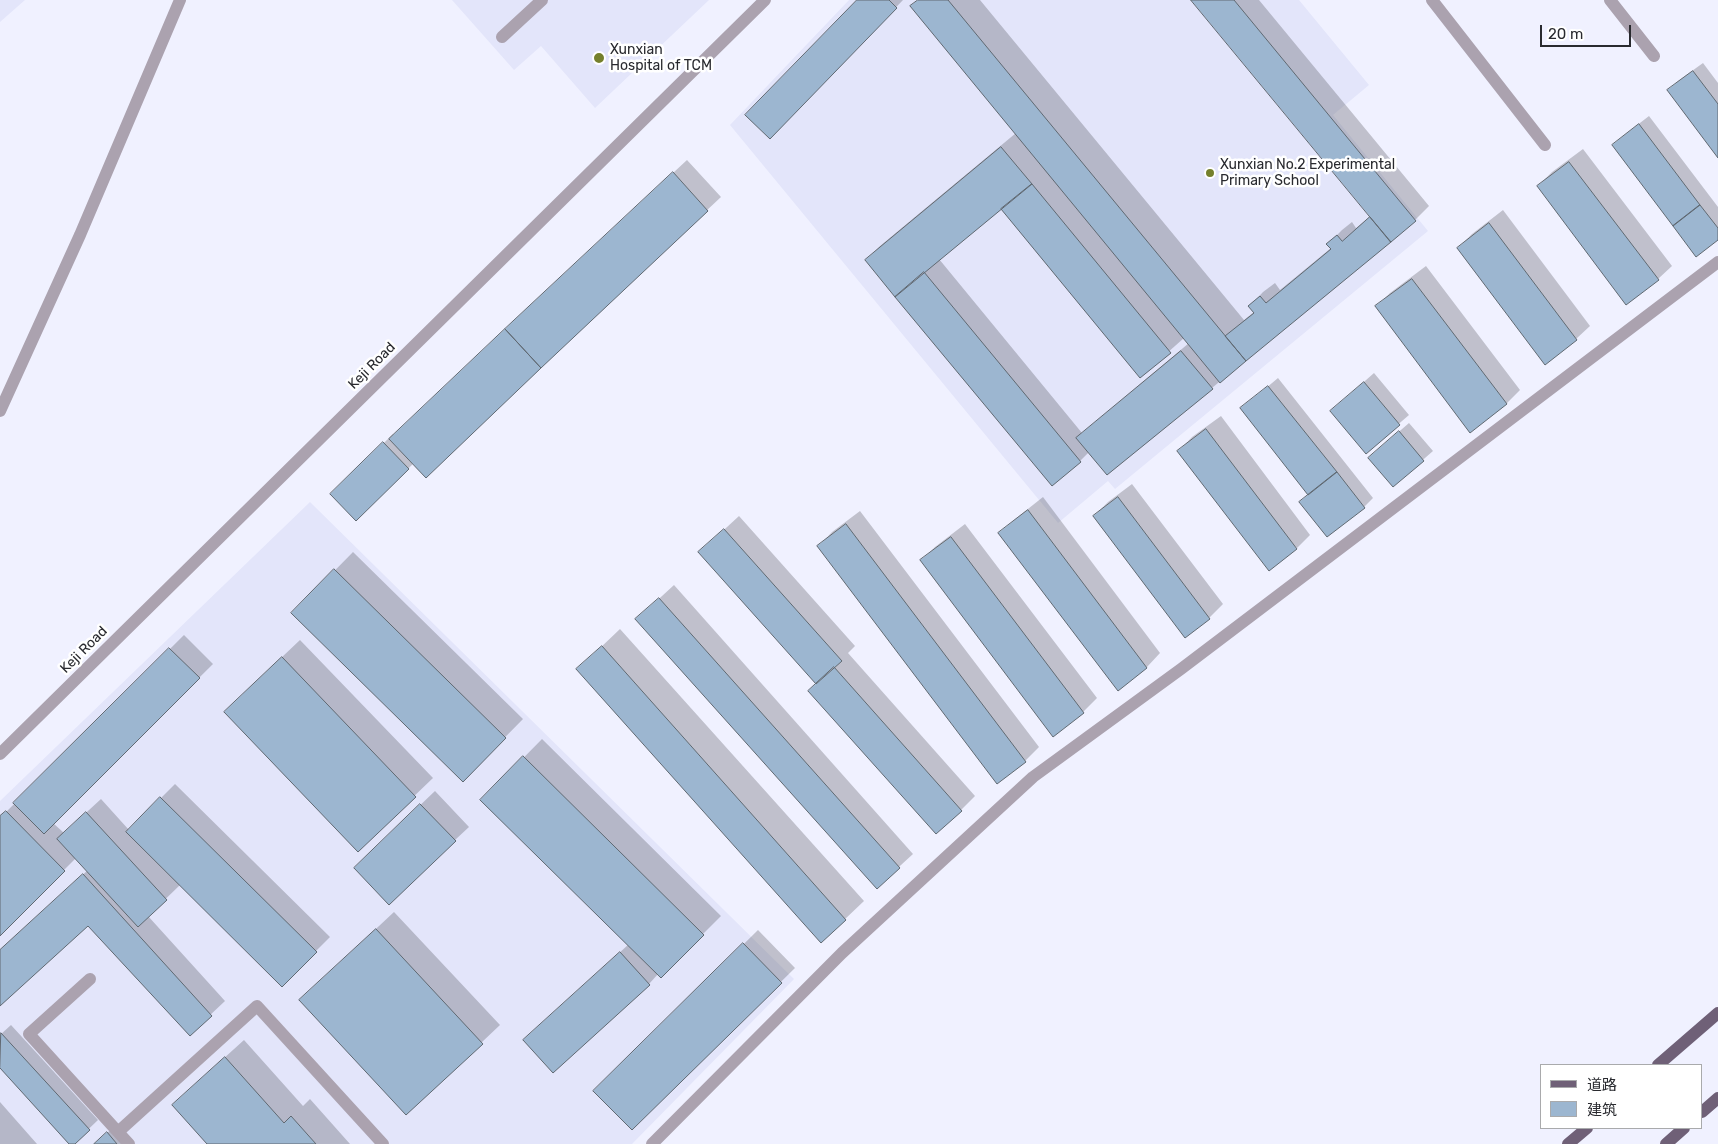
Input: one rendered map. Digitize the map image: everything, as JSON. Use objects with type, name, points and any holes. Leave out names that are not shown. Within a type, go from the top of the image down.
[{"type":"main road","points":[[1659,1064],[1718,1013]]},
{"type":"main road","points":[[1703,1111],[1718,1098]]},
{"type":"main road","points":[[1568,1144],[1586,1129]]},
{"type":"main road","points":[[1666,1144],[1683,1129]]},
{"type":"street","points":[[0,411],[80,235],[180,0]]},
{"type":"street","points":[[502,37],[542,0]]},
{"type":"street","name":"Keji Road","points":[[0,754],[765,0]]},
{"type":"street","points":[[1432,0],[1545,145]]},
{"type":"street","points":[[1610,0],[1654,56]]},
{"type":"street","points":[[652,1144],[842,953],[1033,777],[1181,668],[1718,262]]},
{"type":"street","points":[[90,979],[29,1034],[129,1144]]},
{"type":"street","points":[[118,1132],[257,1006],[383,1144]]},
{"type":"shaded area","points":[[0,0],[25,0],[0,22]]},
{"type":"shaded area","name":"Xunxian Hospital of TCM","points":[[452,0],[709,0],[595,108],[541,46],[514,70]]},
{"type":"shaded area","points":[[849,0],[1299,0],[1369,85],[1333,115],[1428,231],[1115,489],[1108,481],[1058,523],[730,125]]},
{"type":"shaded area","points":[[310,502],[794,979],[632,1144],[0,1144],[0,801]]},
{"type":"building","points":[[857,0],[889,0],[897,8],[770,139],[745,115]]},
{"type":"building","points":[[918,0],[948,0],[1246,361],[1220,383],[910,6]]},
{"type":"building","points":[[1191,0],[1234,0],[1416,221],[1391,242]]},
{"type":"building","points":[[1693,71],[1718,104],[1718,158],[1667,90]]},
{"type":"building","points":[[1639,124],[1700,205],[1673,226],[1612,145]]},
{"type":"building","points":[[1001,147],[1032,184],[895,297],[865,260]]},
{"type":"building","points":[[1569,162],[1659,280],[1626,305],[1537,186]]},
{"type":"building","points":[[673,172],[708,211],[541,368],[505,329]]},
{"type":"building","points":[[1032,184],[1171,353],[1140,378],[1001,209]]},
{"type":"building","points":[[1700,205],[1718,228],[1718,240],[1696,257],[1673,226]]},
{"type":"building","points":[[1370,217],[1391,242],[1246,361],[1225,336],[1254,313],[1248,306],[1260,296],[1266,303],[1331,249],[1326,244],[1337,235],[1342,241]]},
{"type":"building","points":[[1489,223],[1577,340],[1545,365],[1457,248]]},
{"type":"building","points":[[924,272],[1081,462],[1052,486],[895,297]]},
{"type":"building","points":[[1412,279],[1507,404],[1470,433],[1375,306]]},
{"type":"building","points":[[505,329],[541,368],[426,478],[389,439]]},
{"type":"building","points":[[1181,351],[1213,389],[1107,475],[1076,438]]},
{"type":"building","points":[[1364,382],[1400,425],[1366,454],[1330,411]]},
{"type":"building","points":[[1268,386],[1337,472],[1308,495],[1240,408]]},
{"type":"building","points":[[1206,429],[1297,549],[1269,571],[1177,451]]},
{"type":"building","points":[[1399,431],[1424,461],[1393,487],[1368,458]]},
{"type":"building","points":[[383,442],[409,469],[356,521],[330,494]]},
{"type":"building","points":[[1337,472],[1365,508],[1327,537],[1299,502]]},
{"type":"building","points":[[1118,497],[1210,619],[1185,638],[1093,516]]},
{"type":"building","points":[[1028,510],[1147,668],[1118,691],[998,533]]},
{"type":"building","points":[[846,524],[1026,762],[997,784],[817,546]]},
{"type":"building","points":[[724,529],[842,661],[816,684],[698,552]]},
{"type":"building","points":[[951,537],[1084,713],[1053,737],[920,560]]},
{"type":"building","points":[[334,569],[506,738],[463,782],[291,613]]},
{"type":"building","points":[[659,598],[900,868],[877,889],[635,619]]},
{"type":"building","points":[[602,646],[846,920],[821,943],[576,669]]},
{"type":"building","points":[[169,648],[200,678],[44,834],[13,803]]},
{"type":"building","points":[[282,657],[416,797],[358,852],[224,712]]},
{"type":"building","points":[[834,667],[962,811],[936,834],[808,691]]},
{"type":"building","points":[[523,756],[704,935],[661,978],[480,800]]},
{"type":"building","points":[[160,797],[317,952],[282,987],[126,832]]},
{"type":"building","points":[[420,804],[456,841],[389,905],[354,868]]},
{"type":"building","points":[[6,811],[65,871],[0,936],[0,816]]},
{"type":"building","points":[[86,812],[167,900],[138,927],[57,839]]},
{"type":"building","points":[[83,874],[212,1016],[190,1036],[88,926],[0,1006],[0,950]]},
{"type":"building","points":[[376,929],[483,1044],[406,1115],[299,1000]]},
{"type":"building","points":[[743,943],[782,983],[632,1130],[593,1091]]},
{"type":"building","points":[[620,952],[650,985],[553,1073],[523,1040]]},
{"type":"building","points":[[1,1033],[90,1130],[75,1144],[69,1144],[0,1068]]},
{"type":"building","points":[[225,1057],[284,1123],[291,1116],[316,1144],[207,1144],[172,1105]]},
{"type":"building","points":[[107,1132],[117,1144],[94,1144]]},
{"type":"place","name":"Xunxian Hospital of TCM","points":[[599,58]]},
{"type":"place","name":"Xunxian No.2 Experimental Primary School","points":[[1210,173]]}]
